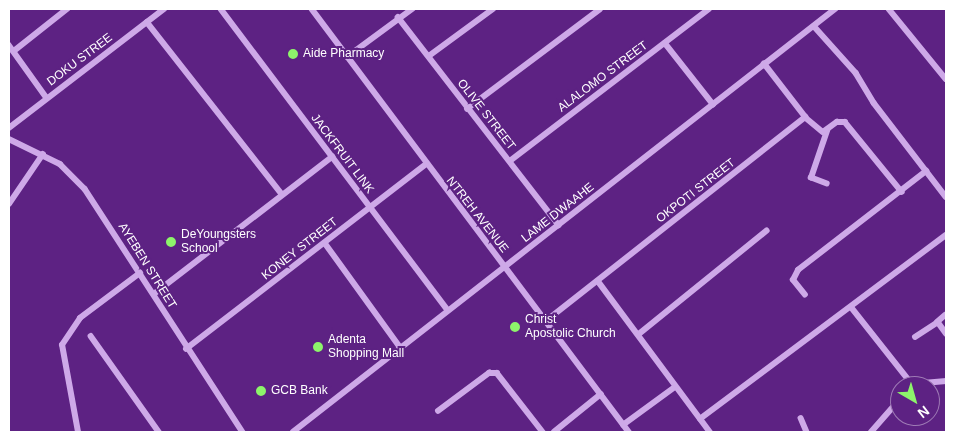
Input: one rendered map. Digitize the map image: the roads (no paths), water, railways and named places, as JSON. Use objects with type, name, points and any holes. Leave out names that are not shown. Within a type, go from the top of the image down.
[{"type":"street","points":[[14,51],[66,9]]},
{"type":"street","name":"DOKU STREE","points":[[9,128],[164,9]]},
{"type":"street","name":"JACKFRUIT LINK","points":[[221,9],[448,310]]},
{"type":"street","name":"NTREH AVENUE","points":[[312,9],[426,165],[629,432]]},
{"type":"street","points":[[347,57],[398,16],[412,9]]},
{"type":"street","points":[[429,56],[493,9]]},
{"type":"street","points":[[467,109],[600,9]]},
{"type":"street","name":"ALALOMO STREET","points":[[510,162],[709,9]]},
{"type":"street","name":"LAME DWAAHE","points":[[293,432],[835,9]]},
{"type":"street","points":[[888,9],[946,79]]},
{"type":"street","name":"OLIVE STREET","points":[[398,16],[467,109],[559,225]]},
{"type":"street","points":[[147,22],[282,194]]},
{"type":"street","points":[[814,26],[835,54],[850,65],[946,197]]},
{"type":"street","points":[[665,43],[713,104]]},
{"type":"street","points":[[9,45],[47,98]]},
{"type":"street","points":[[764,64],[816,129],[828,131]]},
{"type":"street","name":"OKPOTI STREET","points":[[546,321],[805,117]]},
{"type":"street","points":[[827,184],[811,178],[828,131],[837,122],[846,122],[902,192]]},
{"type":"street","name":"AYEBEN STREET","points":[[9,139],[43,154],[75,176],[154,294],[186,349],[243,432]]},
{"type":"street","points":[[9,204],[43,154]]},
{"type":"street","points":[[154,294],[332,157]]},
{"type":"street","name":"KONEY STREET","points":[[186,349],[426,165]]},
{"type":"street","points":[[805,295],[794,280],[798,270],[902,192],[926,171]]},
{"type":"street","points":[[639,334],[766,231]]},
{"type":"street","points":[[700,419],[852,308],[946,235]]},
{"type":"street","points":[[325,244],[400,347]]},
{"type":"street","points":[[78,432],[62,360],[64,340],[80,318],[140,273]]},
{"type":"street","points":[[598,281],[710,432]]},
{"type":"street","points":[[852,308],[904,376]]},
{"type":"street","points":[[915,337],[946,315]]},
{"type":"street","points":[[938,322],[946,333]]},
{"type":"street","points":[[91,336],[159,432]]},
{"type":"street","points":[[438,411],[488,373],[497,373],[543,432]]},
{"type":"street","points":[[623,425],[675,387]]},
{"type":"street","points":[[554,432],[601,394]]},
{"type":"street","points":[[870,432],[890,410]]},
{"type":"street","points":[[801,418],[807,432]]},
{"type":"place","name":"Aide Pharmacy","points":[[293,54]]},
{"type":"place","name":"DeYoungsters School","points":[[171,242]]},
{"type":"place","name":"Christ Apostolic Church","points":[[515,327]]},
{"type":"place","name":"Adenta Shopping Mall","points":[[318,347]]},
{"type":"place","name":"GCB Bank","points":[[261,391]]}]
